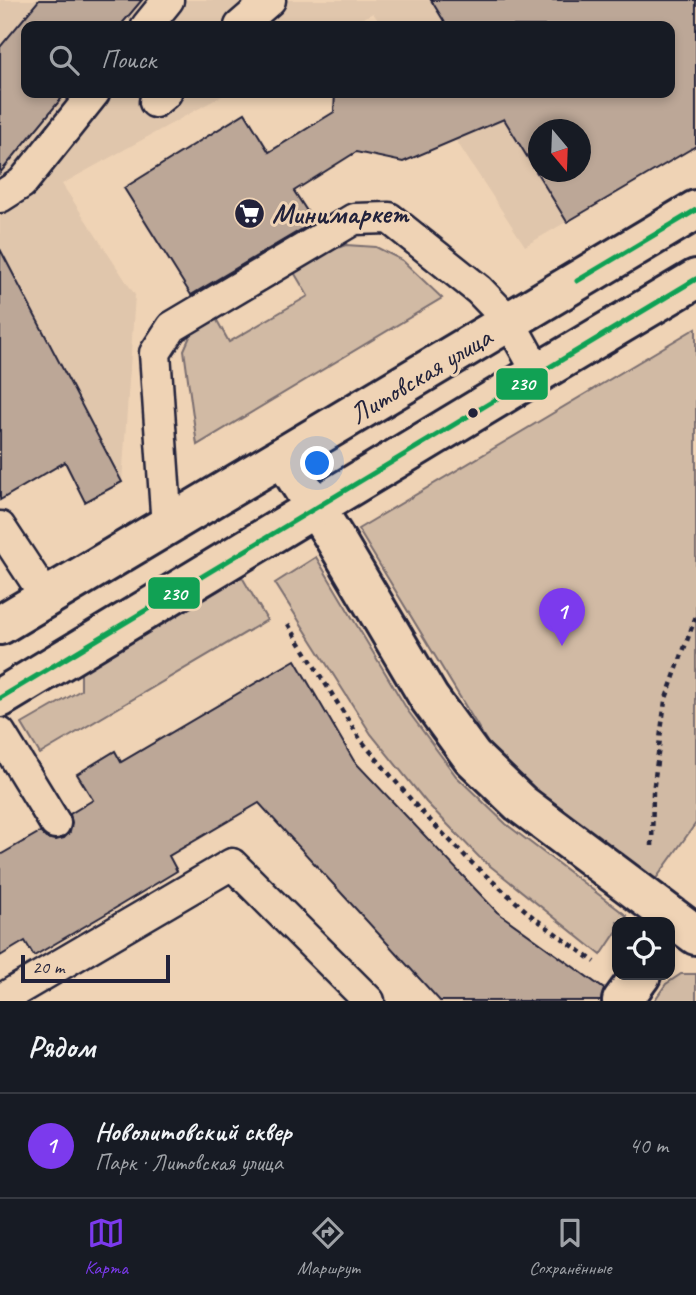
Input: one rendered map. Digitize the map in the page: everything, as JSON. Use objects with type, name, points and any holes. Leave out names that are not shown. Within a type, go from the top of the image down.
[{"type":"street","name":"Литовская улица","points":[[0,625],[696,210]]},
{"type":"street","points":[[0,698],[696,279]]},
{"type":"street","points":[[283,457],[429,698],[472,757],[520,803],[678,918]]},
{"type":"lane","points":[[151,21],[167,0]]},
{"type":"lane","points":[[246,21],[270,0]]},
{"type":"lane","points":[[0,197],[22,183],[90,98]]},
{"type":"lane","points":[[167,527],[155,352],[172,327],[354,219],[389,218],[479,290],[509,321],[538,373]]},
{"type":"lane","points":[[0,527],[46,597]]},
{"type":"lane","points":[[0,733],[55,823]]},
{"type":"lane","points":[[0,1000],[232,864],[369,1001]]},
{"type":"path","points":[[678,918],[653,792],[665,701],[696,616]]},
{"type":"path","points":[[288,624],[360,740],[418,808],[472,863],[533,917],[623,982]]},
{"type":"shaded area","points":[[0,0],[696,0],[696,146],[525,246],[428,98],[675,98],[675,21],[379,21],[373,13],[358,21],[21,21],[21,98],[218,98],[62,184],[135,295],[122,482],[85,502],[64,462],[0,500]]},
{"type":"shaded area","points":[[346,245],[376,247],[402,260],[442,298],[197,445],[184,350],[192,332],[214,315],[229,342],[308,296],[292,269],[320,254]]},
{"type":"shaded area","points":[[696,328],[696,823],[655,880],[500,763],[358,529]]},
{"type":"shaded area","points":[[316,557],[408,711],[456,776],[506,824],[627,916],[612,917],[612,938],[601,955],[479,857],[426,802],[371,734],[275,583]]},
{"type":"shaded area","points":[[242,577],[267,620],[40,754],[22,724],[81,690],[81,672]]},
{"type":"shaded area","points":[[681,974],[696,974],[696,1001],[654,1001],[666,984]]},
{"type":"building","points":[[39,0],[142,0],[124,21],[22,21]]},
{"type":"building","points":[[431,0],[696,0],[696,146],[567,222],[543,182],[591,182],[591,119],[528,119],[528,158],[504,119],[403,162],[356,152],[294,191],[314,222],[191,295],[124,188],[245,113],[269,152],[334,112],[335,98],[675,98],[675,21],[444,21]]},
{"type":"building","points":[[21,22],[21,98],[62,98],[0,173],[0,47]]},
{"type":"building","points":[[0,249],[122,482],[85,502],[65,462],[0,500]]},
{"type":"building","points":[[295,660],[354,761],[497,912],[604,989],[601,1001],[440,1001],[259,803],[169,856],[177,871],[109,912],[34,956],[25,941],[0,956],[0,855],[40,832],[46,838],[55,840],[64,838],[70,832],[70,814],[93,800],[77,774],[115,751],[121,762]]},
{"type":"transit line","name":"230","points":[[577,281],[696,210]]},
{"type":"transit line","name":"230","points":[[0,698],[696,279]]},
{"type":"place","name":"Минимаркет","points":[[249,213]]},
{"type":"place","name":"Новолитовский сквер","points":[[562,646]]}]
